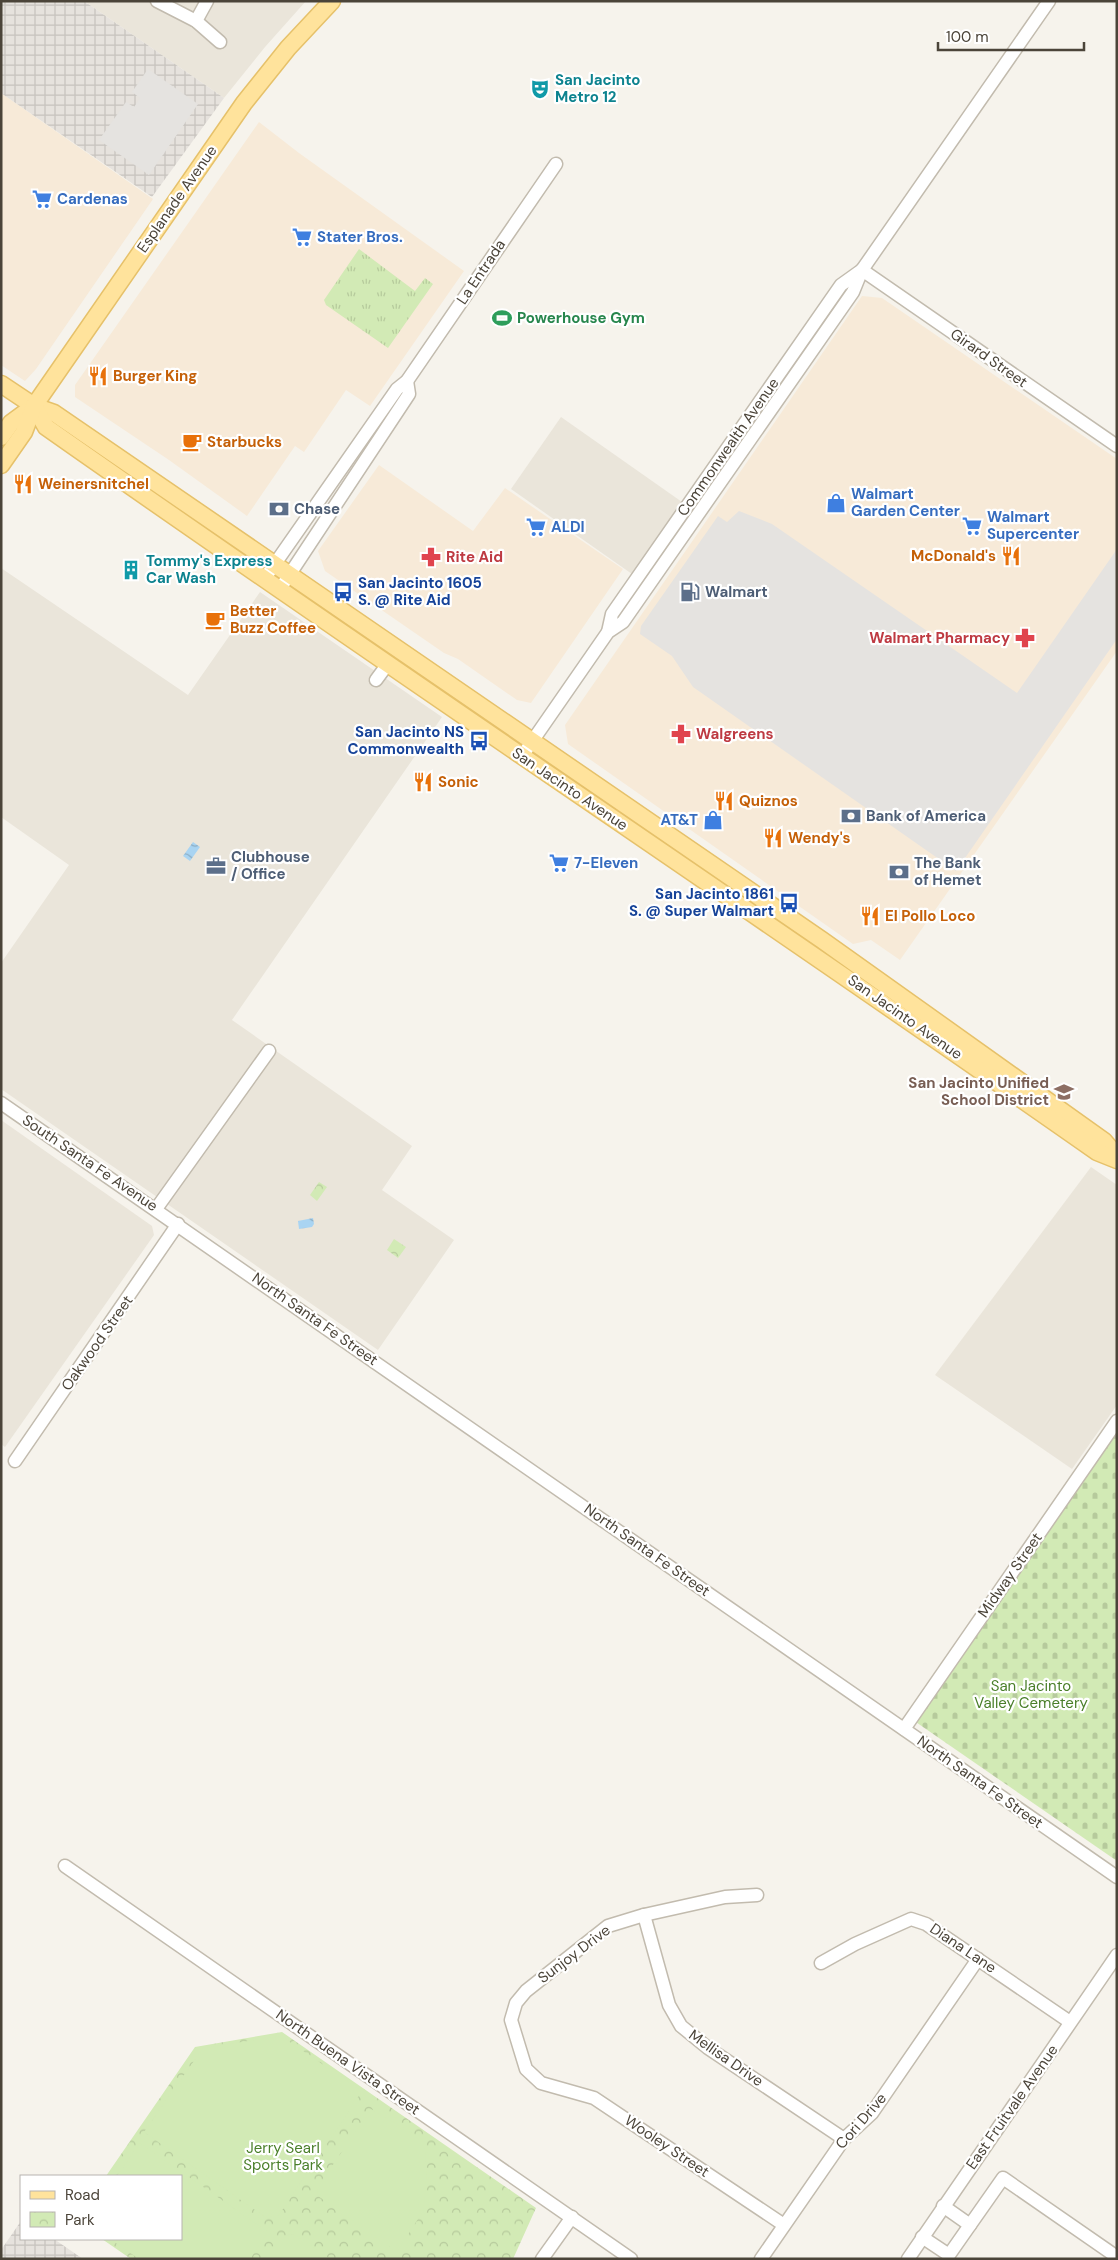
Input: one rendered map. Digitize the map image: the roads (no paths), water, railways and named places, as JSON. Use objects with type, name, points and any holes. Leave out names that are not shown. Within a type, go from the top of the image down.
[{"type":"main road","name":"Esplanade Avenue","points":[[1,465],[24,432],[34,406],[243,106],[288,48],[332,1]]},
{"type":"main road","name":"San Jacinto Avenue","points":[[1,384],[34,406],[54,413],[723,871],[878,979],[1104,1142],[1117,1156]]},
{"type":"main road","name":"Esplanade Avenue","points":[[1,437],[10,423],[34,406]]},
{"type":"main road","name":"San Jacinto Avenue","points":[[34,406],[46,427],[265,578],[387,665],[783,932],[1097,1152],[1117,1160]]},
{"type":"main road","points":[[639,836],[654,838],[711,876],[717,876],[723,871]]},
{"type":"street","points":[[157,1],[196,21],[220,42]]},
{"type":"street","points":[[196,21],[207,1]]},
{"type":"street","name":"Commonwealth Avenue","points":[[522,756],[608,632],[623,622],[853,292],[862,270],[1049,1]]},
{"type":"street","name":"La Entrada","points":[[265,578],[397,388],[407,381],[556,164]]},
{"type":"street","name":"Girard Street","points":[[862,270],[1117,446]]},
{"type":"street","name":"La Entrada","points":[[280,589],[319,533],[346,487],[409,394],[407,381]]},
{"type":"street","points":[[376,680],[387,665]]},
{"type":"street","points":[[156,1209],[269,1051]]},
{"type":"street","name":"South Santa Fe Avenue","points":[[1,1103],[178,1224]]},
{"type":"street","name":"Oakwood Street","points":[[15,1461],[178,1224]]},
{"type":"street","name":"North Santa Fe Street","points":[[178,1224],[1117,1877]]},
{"type":"street","name":"Midway Street","points":[[904,1729],[1117,1421]]},
{"type":"street","name":"North Buena Vista Street","points":[[65,1866],[631,2259]]},
{"type":"street","name":"Sunjoy Drive","points":[[541,2083],[526,2069],[511,2020],[516,2003],[526,1991],[608,1926],[644,1915],[725,1897],[757,1895]]},
{"type":"street","name":"Mellisa Drive","points":[[644,1915],[669,2006],[681,2026],[708,2048],[844,2139]]},
{"type":"street","name":"Diana Lane","points":[[821,1963],[855,1944],[911,1919],[926,1924],[1070,2022]]},
{"type":"street","name":"East Fruitvale Avenue","points":[[908,2259],[1117,1955]]},
{"type":"street","name":"Cori Drive","points":[[761,2259],[844,2139],[872,2114],[978,1959]]},
{"type":"street","name":"Wooley Street","points":[[541,2083],[594,2098],[784,2225]]},
{"type":"street","points":[[922,2237],[949,2255],[1003,2178],[1117,2257]]},
{"type":"street","points":[[944,2206],[970,2225]]},
{"type":"street","points":[[542,2259],[572,2217]]},
{"type":"water","points":[[193,842],[200,847],[190,861],[183,856]]},
{"type":"water","points":[[313,1218],[314,1224],[312,1227],[299,1229],[298,1221]]},
{"type":"place","name":"San Jacinto Metro 12","points":[[540,89]]},
{"type":"place","name":"Cardenas","points":[[42,199]]},
{"type":"place","name":"Stater Bros.","points":[[302,237]]},
{"type":"place","name":"Powerhouse Gym","points":[[502,318]]},
{"type":"place","name":"Burger King","points":[[98,376]]},
{"type":"place","name":"Starbucks","points":[[192,442]]},
{"type":"place","name":"Weinersnitchel","points":[[23,484]]},
{"type":"place","name":"Walmart Garden Center","points":[[836,503]]},
{"type":"place","name":"Chase","points":[[279,509]]},
{"type":"place","name":"Walmart Supercenter","points":[[972,526]]},
{"type":"place","name":"ALDI","points":[[536,527]]},
{"type":"place","name":"McDonald's","points":[[1011,556]]},
{"type":"place","name":"Rite Aid","points":[[431,557]]},
{"type":"place","name":"Tommy's Express Car Wash","points":[[131,570]]},
{"type":"place","name":"San Jacinto 1605 S. @ Rite Aid","points":[[343,592]]},
{"type":"place","name":"Walmart","points":[[690,592]]},
{"type":"place","name":"Better Buzz Coffee","points":[[215,620]]},
{"type":"place","name":"Walmart Pharmacy","points":[[1025,638]]},
{"type":"place","name":"Walgreens","points":[[681,734]]},
{"type":"place","name":"San Jacinto NS Commonwealth","points":[[479,741]]},
{"type":"place","name":"Sonic","points":[[423,782]]},
{"type":"place","name":"Quiznos","points":[[724,801]]},
{"type":"place","name":"Bank of America","points":[[851,816]]},
{"type":"place","name":"AT&T","points":[[713,820]]},
{"type":"place","name":"Wendy's","points":[[773,838]]},
{"type":"place","name":"7-Eleven","points":[[559,863]]},
{"type":"place","name":"Clubhouse / Office","points":[[216,866]]},
{"type":"place","name":"The Bank of Hemet","points":[[899,872]]},
{"type":"place","name":"San Jacinto 1861 S. @ Super Walmart","points":[[789,903]]},
{"type":"place","name":"El Pollo Loco","points":[[870,916]]},
{"type":"place","name":"San Jacinto Unified School District","points":[[1064,1092]]},
{"type":"park label","name":"San Jacinto Valley Cemetery","points":[[1031,1694]]},
{"type":"park label","name":"Jerry Searl Sports Park","points":[[283,2156]]}]
